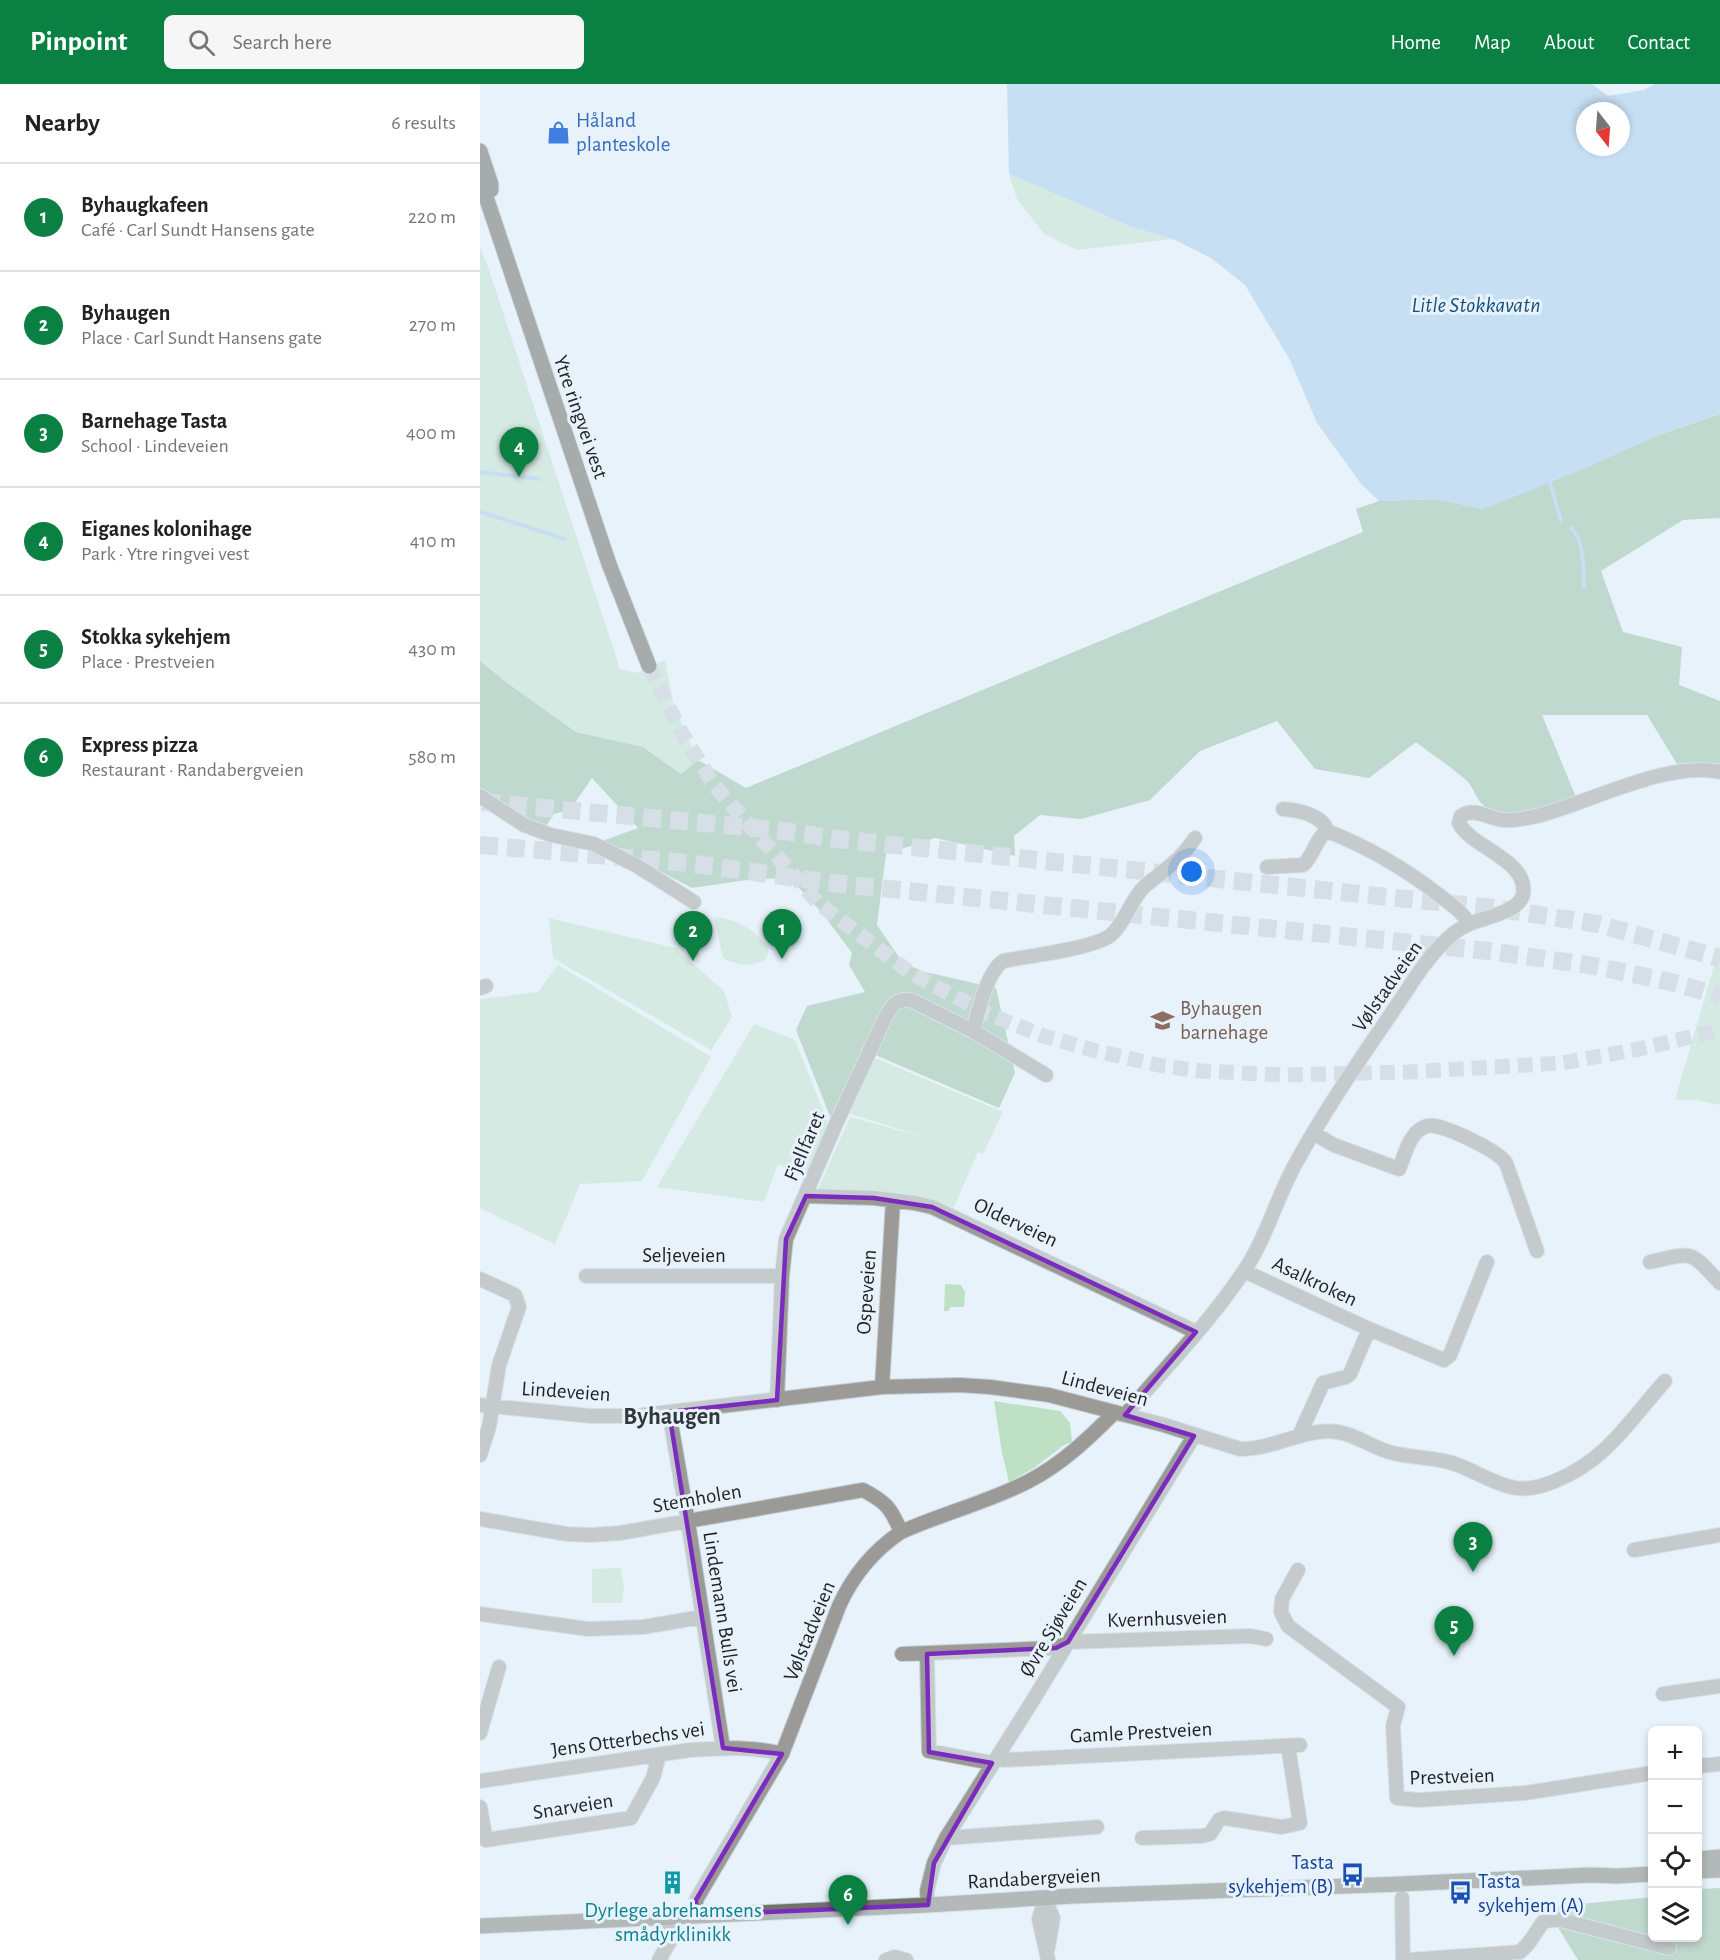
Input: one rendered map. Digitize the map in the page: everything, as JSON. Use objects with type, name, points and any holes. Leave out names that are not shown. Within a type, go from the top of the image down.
[{"type":"main road","points":[[480,151],[491,184],[491,211]]},
{"type":"main road","name":"Ytre ringvei vest","points":[[480,179],[609,564],[650,666]]},
{"type":"main road","points":[[1702,1859],[1720,1857]]},
{"type":"main road","name":"Randabergveien","points":[[1590,1875],[1617,1868],[1648,1865]]},
{"type":"main road","points":[[1702,1871],[1720,1870]]},
{"type":"main road","name":"Randabergveien","points":[[480,1926],[1045,1898],[1648,1874]]},
{"type":"street","name":"Vølstadveien","points":[[696,1916],[695,1905],[700,1894],[782,1754],[846,1589],[863,1565],[901,1532],[1029,1481],[1062,1460],[1120,1414],[1213,1313],[1244,1271],[1262,1239],[1295,1164],[1312,1133],[1427,961],[1455,933],[1469,924],[1512,908],[1521,899],[1523,888],[1518,876],[1510,865],[1463,830],[1459,823],[1461,816],[1474,812],[1503,820],[1525,819],[1563,809],[1607,792],[1663,775],[1702,770],[1720,772]]},
{"type":"street","points":[[480,796],[524,825],[551,835],[594,844],[637,866],[694,902]]},
{"type":"street","points":[[1283,809],[1322,820],[1327,831]]},
{"type":"street","points":[[1327,831],[1369,849],[1404,869],[1461,912],[1469,924]]},
{"type":"street","points":[[1267,867],[1303,865],[1311,858],[1323,834],[1327,831]]},
{"type":"street","points":[[973,1031],[982,1000],[996,966],[1003,961],[1084,945],[1110,935],[1122,922],[1138,894],[1174,864],[1187,851],[1195,838]]},
{"type":"street","name":"Fjellfaret","points":[[777,1400],[782,1276],[786,1239],[835,1126],[893,1004],[903,999],[913,1001],[973,1031],[1046,1075]]},
{"type":"street","points":[[1312,1133],[1399,1169],[1416,1133],[1421,1128],[1429,1126],[1438,1126],[1488,1148],[1506,1163],[1537,1251]]},
{"type":"street","name":"Olderveien","points":[[806,1196],[893,1200],[914,1203],[947,1213],[1196,1332]]},
{"type":"street","name":"Ospeveien","points":[[882,1387],[893,1200]]},
{"type":"street","points":[[1650,1262],[1691,1256],[1700,1261],[1720,1283]]},
{"type":"street","name":"Asalkroken","points":[[1244,1271],[1369,1329],[1440,1359],[1446,1359],[1487,1262]]},
{"type":"street","name":"Seljeveien","points":[[586,1276],[782,1276]]},
{"type":"street","points":[[480,1279],[515,1295],[519,1307],[486,1406],[489,1427],[480,1455]]},
{"type":"street","name":"Asalkroken","points":[[1299,1436],[1323,1383],[1350,1374],[1369,1329]]},
{"type":"street","name":"Lindeveien","points":[[486,1406],[591,1416],[635,1416],[882,1387],[936,1384],[990,1387],[1049,1395],[1164,1425],[1233,1448],[1246,1449],[1299,1436],[1341,1432],[1392,1453],[1453,1463],[1509,1487],[1524,1489],[1564,1478],[1596,1459],[1615,1441],[1665,1381]]},
{"type":"street","name":"Lindemann Bulls vei","points":[[669,1412],[723,1748]]},
{"type":"street","name":"Øvre Sjøveien","points":[[928,1905],[927,1891],[934,1863],[946,1838],[1194,1436]]},
{"type":"street","name":"Stemholen","points":[[480,1520],[567,1534],[620,1533],[844,1492],[863,1491],[883,1501],[895,1517],[901,1532]]},
{"type":"street","points":[[1634,1550],[1720,1535]]},
{"type":"street","name":"Prestveien","points":[[1298,1570],[1282,1599],[1281,1612],[1288,1626],[1398,1707],[1393,1726],[1397,1798],[1419,1800],[1525,1793],[1648,1774]]},
{"type":"street","points":[[480,1614],[588,1629],[643,1627],[702,1617]]},
{"type":"street","name":"Kvernhusveien","points":[[902,1654],[1056,1648],[1068,1642],[1250,1636],[1266,1639]]},
{"type":"street","name":"Gamle Prestveien","points":[[927,1654],[929,1751],[1004,1761],[1294,1746],[1300,1823],[1282,1827],[1224,1818],[1219,1820],[1210,1834],[1202,1836],[1142,1838]]},
{"type":"street","points":[[480,1733],[499,1667]]},
{"type":"street","points":[[1663,1694],[1720,1686]]},
{"type":"street","name":"Jens Otterbechs vei","points":[[480,1781],[690,1750],[760,1749],[782,1754]]},
{"type":"street","name":"Snarveien","points":[[480,1807],[486,1840],[631,1818],[653,1778],[659,1755]]},
{"type":"street","points":[[1702,1766],[1720,1764]]},
{"type":"street","points":[[946,1838],[1097,1827]]},
{"type":"street","points":[[1045,1898],[1053,1918],[1048,1957]]},
{"type":"street","points":[[1402,1898],[1403,1960]]},
{"type":"street","points":[[659,1960],[670,1941],[670,1917]]},
{"type":"street","points":[[1408,1960],[1520,1952],[1540,1925],[1549,1919],[1573,1922],[1669,1948]]},
{"type":"street","points":[[886,1960],[895,1957],[906,1960]]},
{"type":"highlighted area","points":[[806,1196],[874,1198],[932,1207],[1196,1332],[1125,1415],[1194,1436],[1068,1642],[1056,1648],[927,1654],[929,1752],[992,1763],[934,1863],[928,1905],[696,1915],[696,1900],[782,1754],[723,1748],[669,1412],[777,1400],[786,1239]]},
{"type":"green space","points":[[1009,174],[1132,227],[1173,239],[1077,250],[1044,234],[1017,199]]},
{"type":"green space","points":[[480,247],[620,669],[637,673],[665,660],[674,707],[698,760],[681,774],[643,747],[576,732],[480,661]]},
{"type":"green space","points":[[1720,414],[1720,518],[1683,520],[1601,571],[1623,632],[1682,647],[1679,685],[1720,701],[1720,767],[1677,764],[1647,715],[1542,715],[1576,797],[1528,811],[1503,813],[1492,811],[1483,805],[1468,782],[1416,742],[1369,778],[1315,769],[1277,721],[1200,751],[1150,800],[1081,819],[1040,815],[1014,836],[1015,856],[935,838],[886,854],[877,925],[903,963],[925,972],[996,988],[1015,1073],[999,1108],[873,1054],[831,1119],[796,1030],[807,1006],[865,992],[849,965],[852,953],[823,914],[790,878],[753,879],[692,888],[602,841],[638,828],[592,778],[570,810],[554,814],[545,828],[480,790],[480,661],[576,732],[643,747],[681,774],[698,760],[746,788],[1363,532],[1356,509],[1379,501],[1438,499],[1482,509],[1656,436]]},
{"type":"green space","points":[[714,917],[738,923],[757,935],[768,948],[765,960],[744,965],[723,958]]},
{"type":"green space","points":[[549,918],[675,948],[724,991],[732,1017],[711,1050],[553,958]]},
{"type":"green space","points":[[1720,945],[1720,1105],[1696,1100],[1675,1100]]},
{"type":"green space","points":[[558,965],[711,1057],[642,1181],[580,1184],[555,1244],[480,1208],[480,999],[538,992]]},
{"type":"green space","points":[[754,1024],[795,1040],[828,1123],[808,1177],[778,1164],[764,1202],[657,1187]]},
{"type":"green space","points":[[873,1057],[1003,1112],[983,1154],[978,1152],[954,1207],[818,1189],[850,1117],[931,1139],[847,1113]]},
{"type":"green space","points":[[945,1284],[961,1285],[965,1292],[964,1307],[950,1307],[949,1311],[944,1311]]},
{"type":"green space","points":[[994,1401],[1060,1411],[1070,1423],[1072,1442],[1009,1482]]},
{"type":"green space","points":[[621,1568],[624,1585],[622,1603],[592,1603],[592,1569]]},
{"type":"green space","points":[[1720,1888],[1720,1960],[1578,1960],[1556,1924],[1540,1908],[1648,1897],[1648,1942],[1702,1942],[1702,1889]]},
{"type":"water","name":"Litle Stokkavatn","points":[[1007,84],[1592,84],[1608,96],[1644,90],[1655,84],[1720,84],[1720,414],[1656,436],[1588,467],[1482,509],[1438,499],[1379,501],[1362,485],[1317,423],[1290,360],[1245,285],[1211,258],[1173,239],[1132,227],[1009,174]]},
{"type":"waterway","points":[[480,472],[539,479]]},
{"type":"waterway","points":[[1550,482],[1561,521]]},
{"type":"waterway","points":[[481,512],[565,539]]},
{"type":"waterway","points":[[1571,528],[1576,533],[1581,547],[1584,587]]},
{"type":"tunnel","points":[[649,666],[680,730],[714,785],[818,903],[912,974],[988,1014],[1044,1036],[1092,1050],[1163,1066],[1202,1071],[1284,1075],[1408,1072],[1562,1063],[1639,1049],[1720,1030]]},
{"type":"tunnel","points":[[482,802],[777,830],[837,839],[1493,908],[1598,924],[1720,958]]},
{"type":"tunnel","points":[[480,845],[688,863],[832,883],[1488,951],[1589,965],[1671,982],[1720,996]]},
{"type":"place","name":"Håland planteskole","points":[[558,132]]},
{"type":"place","name":"Eiganes kolonihage","points":[[519,477]]},
{"type":"place","name":"Byhaugkafeen","points":[[782,959]]},
{"type":"place","name":"Byhaugen","points":[[693,961]]},
{"type":"place","name":"Byhaugen barnehage","points":[[1162,1020]]},
{"type":"place","name":"Barnehage Tasta","points":[[1473,1572]]},
{"type":"place","name":"Stokka sykehjem","points":[[1454,1656]]},
{"type":"place","name":"Tasta sykehjem (B)","points":[[1352,1874]]},
{"type":"place","name":"Dyrlege abrehamsens smådyrklinikk","points":[[673,1882]]},
{"type":"place","name":"Tasta sykehjem (A)","points":[[1460,1893]]},
{"type":"place","name":"Express pizza","points":[[848,1925]]},
{"type":"district","name":"Byhaugen","points":[[672,1416]]}]
